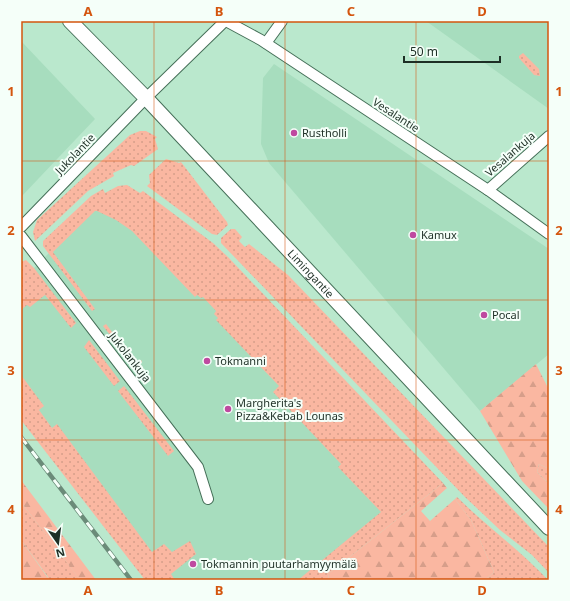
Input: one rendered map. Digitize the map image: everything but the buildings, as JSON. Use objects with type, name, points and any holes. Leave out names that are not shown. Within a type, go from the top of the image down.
[{"type":"main road","name":"Limingantie","points":[[70,21],[146,98],[549,528]]},
{"type":"street","name":"Vesalantie","points":[[146,98],[226,21],[266,44],[488,190],[549,234]]},
{"type":"street","points":[[266,44],[282,21]]},
{"type":"street","name":"Jukolantie","points":[[21,227],[146,98]]},
{"type":"street","name":"Vesalankuja","points":[[488,190],[549,136]]},
{"type":"street","name":"Jukolankuja","points":[[21,236],[198,467],[208,499]]},
{"type":"shaded area","points":[[426,21],[549,21],[549,109]]},
{"type":"shaded area","points":[[21,41],[95,119],[21,197]]},
{"type":"shaded area","points":[[274,64],[549,249],[549,354],[480,411],[269,163],[261,144],[263,78]]},
{"type":"shaded area","points":[[95,207],[177,236],[413,501],[316,580],[168,580],[21,388],[21,283]]},
{"type":"green space","points":[[523,53],[539,69],[540,76],[534,75],[519,58],[519,56]]},
{"type":"green space","points":[[140,131],[146,131],[157,137],[155,139],[158,149],[134,166],[131,165],[113,173],[114,176],[88,191],[35,241],[33,232],[37,220],[130,135]]},
{"type":"green space","points":[[166,159],[179,163],[181,162],[227,222],[228,225],[217,235],[212,234],[147,186],[150,183],[149,175]]},
{"type":"green space","points":[[127,185],[140,193],[143,191],[213,243],[228,257],[443,483],[328,574],[329,580],[298,580],[381,512],[338,467],[341,464],[273,392],[279,386],[216,320],[218,318],[214,314],[216,311],[203,297],[201,298],[197,295],[195,297],[132,231],[116,220],[97,211],[95,211],[53,252],[95,309],[92,311],[43,246],[43,241],[91,196],[103,189],[105,193],[118,186]]},
{"type":"green space","points":[[231,229],[235,229],[242,237],[239,241],[245,247],[249,244],[288,275],[549,547],[549,573],[532,555],[500,530],[465,497],[221,243],[221,238]]},
{"type":"green space","points":[[26,260],[34,268],[76,323],[71,328],[45,295],[30,307],[27,305],[21,310],[21,262]]},
{"type":"green space","points":[[106,324],[136,364],[141,360],[142,362],[136,368],[103,326]]},
{"type":"green space","points":[[89,340],[120,381],[114,386],[84,347]]},
{"type":"green space","points":[[536,364],[549,390],[549,469],[539,464],[537,472],[549,484],[549,509],[522,481],[480,411]]},
{"type":"green space","points":[[21,375],[44,406],[39,410],[52,428],[57,424],[152,552],[164,544],[172,552],[190,541],[196,554],[171,574],[175,580],[145,580],[21,420]]},
{"type":"green space","points":[[124,386],[174,451],[168,456],[118,391]]},
{"type":"green space","points":[[539,464],[549,469],[549,484],[537,472]]},
{"type":"green space","points":[[21,480],[96,580],[80,580],[21,502]]},
{"type":"green space","points":[[443,483],[447,488],[421,511],[430,521],[455,499],[471,520],[494,572],[485,580],[329,580],[328,574]]},
{"type":"green space","points":[[457,497],[526,558],[548,580],[485,580],[494,572],[471,520],[455,499]]},
{"type":"green space","points":[[21,502],[80,580],[45,580],[48,577],[21,540]]},
{"type":"green space","points":[[21,540],[48,578],[45,580],[21,580]]},
{"type":"railway","points":[[21,437],[131,580]]},
{"type":"place","name":"Rustholli","points":[[294,133]]},
{"type":"place","name":"Kamux","points":[[413,235]]},
{"type":"place","name":"Pocal","points":[[484,315]]},
{"type":"place","name":"Tokmanni","points":[[207,361]]},
{"type":"place","name":"Margherita's Pizza&Kebab Lounas","points":[[228,409]]},
{"type":"place","name":"Tokmannin puutarhamyymälä","points":[[193,564]]}]
